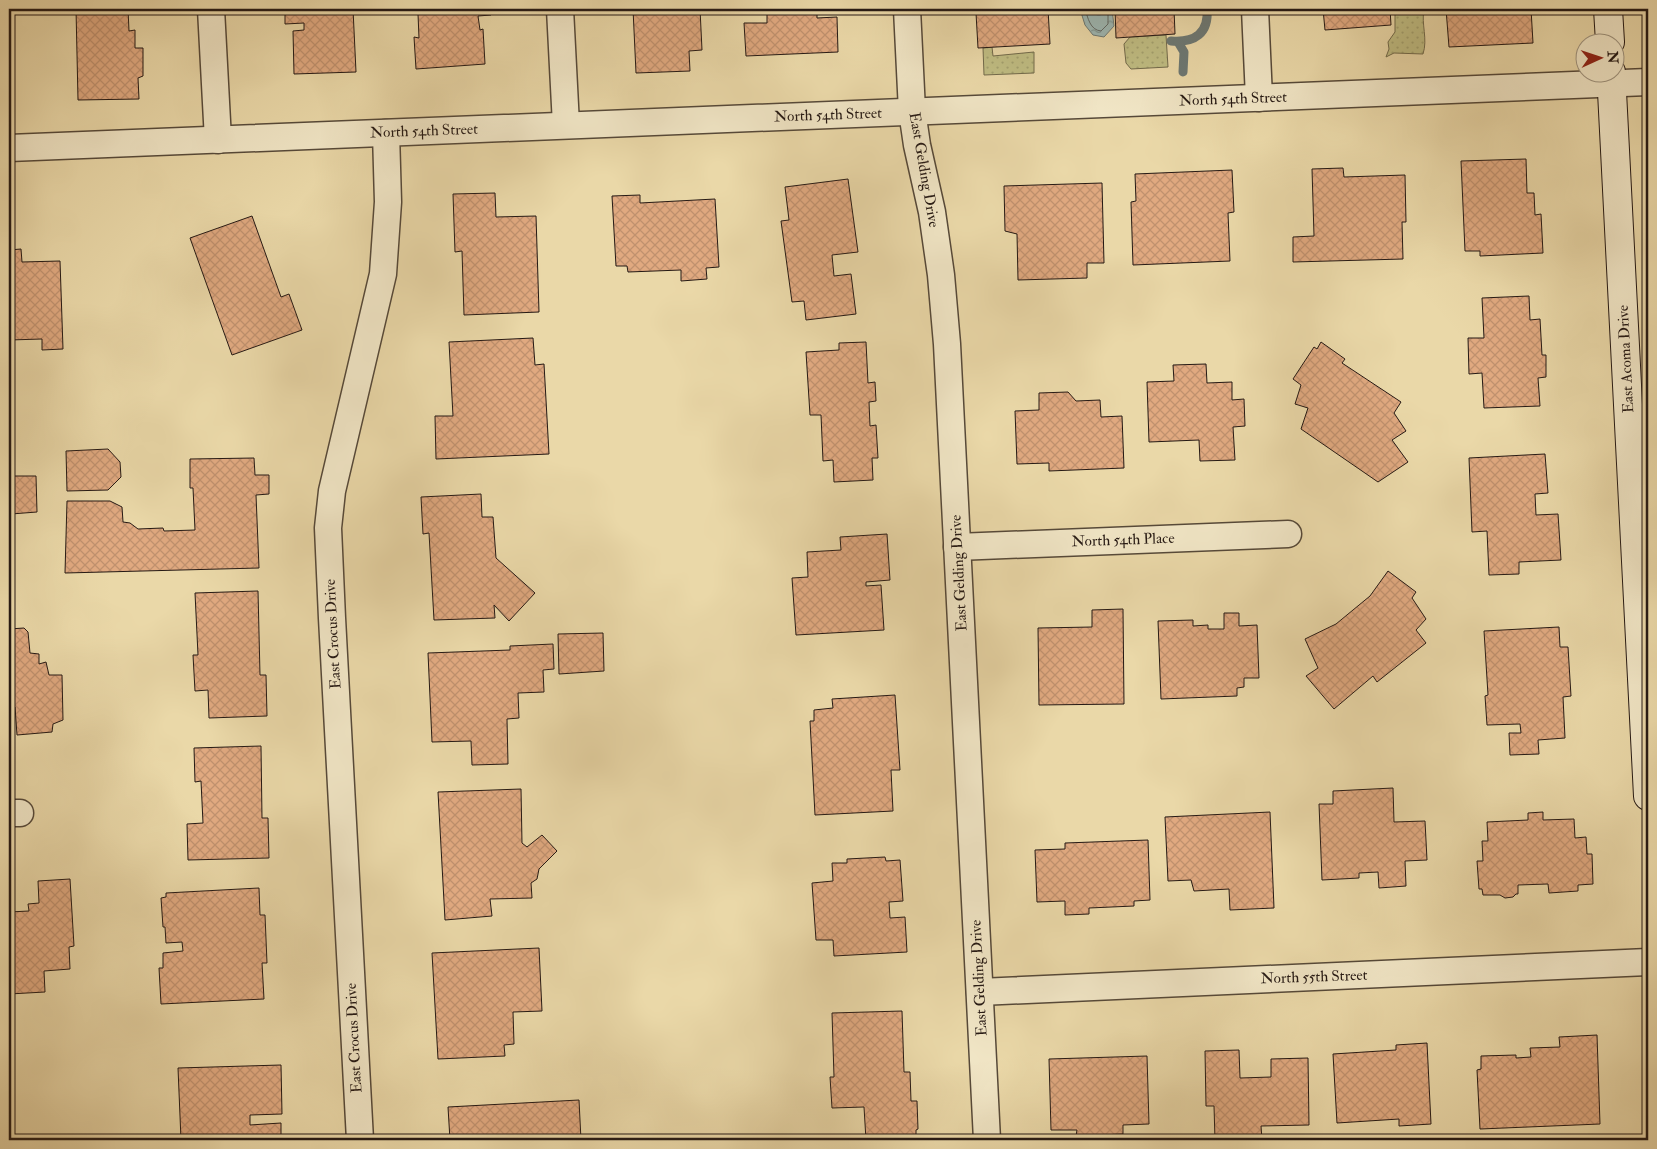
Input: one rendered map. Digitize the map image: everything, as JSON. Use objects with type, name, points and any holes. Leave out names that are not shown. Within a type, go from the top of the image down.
[{"type":"street","points":[[211,9],[218,140]]},
{"type":"street","points":[[560,9],[566,126]]},
{"type":"street","name":"East Gelding Drive","points":[[907,9],[912,111],[917,145],[932,212],[941,275],[947,344],[987,1140]]},
{"type":"street","points":[[1255,9],[1259,98]]},
{"type":"street","points":[[1608,9],[1609,32]]},
{"type":"street","name":"North 54th Street","points":[[1624,79],[1648,82]]},
{"type":"street","name":"North 54th Street","points":[[9,148],[1259,98],[1574,80]]},
{"type":"street","name":"East Acoma Drive","points":[[1611,82],[1648,796]]},
{"type":"street","name":"East Crocus Drive","points":[[360,1140],[328,528],[332,491],[383,274],[388,202],[386,133]]},
{"type":"street","name":"North 54th Place","points":[[957,547],[1288,534]]},
{"type":"street","name":"North 55th Street","points":[[980,992],[1648,962]]},
{"type":"shaded area","points":[[1395,9],[1424,9],[1425,43],[1423,54],[1394,53],[1386,57],[1389,49],[1388,42],[1395,32]]},
{"type":"shaded area","points":[[1166,35],[1168,67],[1131,69],[1126,63],[1124,44],[1130,37]]},
{"type":"shaded area","points":[[992,47],[993,56],[1034,52],[1034,73],[984,75],[983,48]]},
{"type":"water","points":[[1080,9],[1112,9],[1114,26],[1104,37],[1093,35],[1085,25]]},
{"type":"building","points":[[76,9],[128,9],[129,31],[135,30],[135,48],[143,48],[143,76],[138,78],[139,99],[78,100]]},
{"type":"building","points":[[285,9],[353,9],[356,72],[294,74],[293,31],[304,30],[304,23],[285,24]]},
{"type":"building","points":[[424,9],[490,9],[491,15],[478,16],[480,30],[483,29],[485,64],[416,69],[414,37],[419,38],[418,14],[424,14]]},
{"type":"building","points":[[633,9],[700,9],[702,50],[689,51],[690,71],[636,73]]},
{"type":"building","points":[[767,9],[817,9],[817,18],[837,17],[838,52],[746,56],[744,23],[767,23]]},
{"type":"building","points":[[999,9],[1048,9],[1050,44],[978,48],[976,13],[999,12]]},
{"type":"building","points":[[1115,9],[1174,9],[1175,34],[1116,38]]},
{"type":"building","points":[[1323,9],[1390,9],[1391,25],[1325,30]]},
{"type":"building","points":[[1446,9],[1531,9],[1533,43],[1449,47]]},
{"type":"building","points":[[1526,159],[1527,193],[1534,193],[1535,215],[1541,214],[1543,253],[1480,256],[1480,251],[1465,251],[1461,161]]},
{"type":"building","points":[[1343,168],[1344,177],[1405,175],[1406,222],[1402,222],[1403,259],[1293,262],[1293,237],[1314,236],[1312,169]]},
{"type":"building","points":[[1232,170],[1234,212],[1228,213],[1230,261],[1133,265],[1131,202],[1136,201],[1135,174]]},
{"type":"building","points":[[848,179],[858,252],[832,255],[834,276],[851,274],[856,314],[806,320],[804,301],[792,302],[781,221],[789,220],[785,187]]},
{"type":"building","points":[[1102,183],[1104,263],[1087,263],[1087,278],[1018,280],[1017,234],[1005,231],[1004,186]]},
{"type":"building","points":[[495,193],[496,217],[536,216],[539,312],[464,315],[462,251],[455,252],[453,194]]},
{"type":"building","points":[[640,195],[640,203],[715,199],[719,267],[706,268],[707,279],[681,281],[681,270],[628,272],[627,266],[616,266],[612,196]]},
{"type":"building","points":[[252,216],[281,297],[289,294],[302,330],[232,355],[190,238]]},
{"type":"building","points":[[21,249],[22,262],[60,261],[63,349],[42,350],[42,339],[9,340],[9,250]]},
{"type":"building","points":[[1529,296],[1530,320],[1540,319],[1542,355],[1546,355],[1546,377],[1538,378],[1540,406],[1484,408],[1482,373],[1469,374],[1468,338],[1484,338],[1482,298]]},
{"type":"building","points":[[533,338],[535,365],[544,364],[549,454],[436,459],[435,416],[453,416],[449,342]]},
{"type":"building","points":[[866,342],[868,383],[875,382],[876,401],[869,402],[870,426],[876,425],[878,458],[872,458],[873,480],[834,482],[833,460],[823,461],[821,415],[810,415],[806,352],[839,350],[839,343]]},
{"type":"building","points":[[1321,342],[1345,359],[1342,363],[1401,402],[1394,413],[1406,431],[1392,440],[1408,462],[1378,482],[1301,429],[1308,408],[1295,404],[1301,385],[1293,379],[1314,347],[1317,349]]},
{"type":"building","points":[[1206,364],[1207,383],[1232,382],[1232,400],[1244,399],[1245,426],[1233,427],[1235,460],[1200,461],[1199,440],[1149,442],[1147,382],[1174,381],[1173,365]]},
{"type":"building","points":[[1068,392],[1076,401],[1100,400],[1101,417],[1122,416],[1124,468],[1049,471],[1049,463],[1017,464],[1015,411],[1039,410],[1039,393]]},
{"type":"building","points":[[108,449],[120,462],[121,477],[108,490],[67,491],[66,451]]},
{"type":"building","points":[[1545,454],[1548,493],[1535,494],[1536,515],[1558,514],[1561,560],[1519,562],[1519,574],[1489,575],[1487,531],[1472,532],[1469,458]]},
{"type":"building","points":[[254,458],[255,475],[269,475],[269,494],[256,495],[259,568],[65,573],[67,501],[110,501],[122,507],[123,522],[130,523],[138,529],[163,528],[164,531],[195,530],[193,488],[190,488],[190,459]]},
{"type":"building","points":[[9,476],[36,476],[37,512],[11,514],[10,523],[9,523]]},
{"type":"building","points":[[481,494],[482,517],[493,517],[496,558],[535,593],[509,621],[494,605],[495,618],[434,620],[429,533],[423,534],[421,497]]},
{"type":"building","points":[[887,534],[890,580],[866,582],[866,586],[881,585],[884,630],[796,635],[792,578],[808,577],[807,552],[841,550],[840,537]]},
{"type":"building","points":[[1388,571],[1416,592],[1412,598],[1426,619],[1416,630],[1426,643],[1377,682],[1373,676],[1334,709],[1306,676],[1318,668],[1305,639],[1336,624],[1370,596]]},
{"type":"building","points":[[258,591],[260,675],[266,675],[267,716],[209,718],[208,690],[195,691],[193,655],[198,655],[195,593]]},
{"type":"building","points":[[1123,609],[1124,704],[1039,705],[1038,628],[1092,627],[1092,610]]},
{"type":"building","points":[[1224,613],[1239,613],[1239,626],[1257,625],[1259,678],[1244,678],[1244,687],[1237,688],[1237,696],[1161,699],[1158,621],[1193,620],[1193,626],[1208,625],[1208,629],[1224,629]]},
{"type":"building","points":[[1559,627],[1560,647],[1568,647],[1571,696],[1563,697],[1565,738],[1538,740],[1539,754],[1510,755],[1509,733],[1521,733],[1520,724],[1487,725],[1485,696],[1488,695],[1484,631]]},
{"type":"building","points":[[24,628],[28,632],[30,653],[39,654],[39,664],[46,662],[49,675],[62,675],[63,720],[53,724],[52,732],[17,735],[15,707],[9,707],[9,629]]},
{"type":"building","points":[[603,633],[604,671],[559,674],[558,634]]},
{"type":"building","points":[[553,644],[554,669],[543,670],[544,692],[518,693],[519,718],[507,719],[508,764],[472,765],[471,741],[432,742],[428,653],[510,650],[510,646]]},
{"type":"building","points":[[895,695],[900,770],[891,770],[893,811],[815,815],[810,721],[814,721],[814,710],[833,708],[832,699]]},
{"type":"building","points":[[261,746],[262,818],[268,818],[269,858],[188,860],[187,824],[203,823],[201,781],[195,782],[194,748]]},
{"type":"building","points":[[1393,788],[1394,822],[1425,821],[1427,860],[1405,861],[1406,886],[1379,888],[1378,872],[1359,873],[1359,878],[1322,880],[1319,804],[1333,804],[1333,791]]},
{"type":"building","points":[[521,789],[522,843],[527,847],[542,835],[557,851],[539,869],[537,879],[531,883],[532,898],[490,899],[492,916],[445,920],[438,792]]},
{"type":"building","points":[[1270,812],[1274,908],[1230,910],[1229,889],[1194,891],[1191,880],[1168,881],[1165,817]]},
{"type":"building","points":[[1543,812],[1543,820],[1574,819],[1575,838],[1586,837],[1587,854],[1592,854],[1593,884],[1578,885],[1578,891],[1549,893],[1548,884],[1518,885],[1518,894],[1513,897],[1505,898],[1500,895],[1483,895],[1482,889],[1479,889],[1477,861],[1483,861],[1482,841],[1488,841],[1487,822],[1528,820],[1528,813]]},
{"type":"building","points":[[1148,840],[1150,900],[1134,901],[1134,906],[1089,908],[1089,914],[1065,915],[1065,901],[1037,902],[1035,850],[1065,849],[1065,843]]},
{"type":"building","points":[[885,857],[886,861],[900,860],[903,901],[889,902],[890,918],[905,917],[907,952],[834,956],[833,940],[816,940],[812,883],[833,881],[832,863],[847,863],[847,859]]},
{"type":"building","points":[[70,879],[74,946],[69,947],[70,969],[44,971],[45,992],[9,994],[9,912],[29,911],[28,904],[39,903],[38,881]]},
{"type":"building","points":[[259,888],[260,915],[265,915],[267,963],[262,963],[264,999],[161,1004],[159,968],[163,968],[163,953],[183,951],[182,942],[166,943],[161,898],[166,897],[166,893]]},
{"type":"building","points":[[539,948],[542,1011],[513,1012],[514,1044],[504,1045],[505,1056],[438,1059],[432,953]]},
{"type":"building","points":[[902,1011],[904,1072],[910,1072],[911,1101],[917,1101],[918,1129],[916,1130],[916,1140],[866,1140],[864,1107],[832,1108],[830,1077],[834,1077],[832,1013]]},
{"type":"building","points":[[1597,1035],[1600,1124],[1480,1129],[1477,1070],[1481,1069],[1481,1056],[1516,1055],[1516,1058],[1531,1057],[1530,1048],[1560,1047],[1559,1037]]},
{"type":"building","points":[[1427,1043],[1431,1124],[1399,1126],[1399,1119],[1337,1123],[1333,1054],[1396,1050],[1396,1045]]},
{"type":"building","points":[[1239,1050],[1240,1078],[1271,1077],[1271,1059],[1308,1058],[1309,1125],[1261,1126],[1262,1140],[1215,1140],[1214,1106],[1206,1106],[1205,1051]]},
{"type":"building","points":[[1147,1056],[1149,1124],[1123,1125],[1123,1134],[1076,1136],[1077,1130],[1051,1130],[1049,1059]]},
{"type":"building","points":[[281,1065],[282,1114],[250,1115],[250,1125],[281,1123],[281,1140],[181,1140],[178,1068]]},
{"type":"building","points":[[579,1100],[581,1140],[450,1140],[448,1107]]},
{"type":"waterway","points":[[1171,41],[1187,40],[1199,35],[1206,24],[1207,9]]},
{"type":"waterway","points":[[1178,42],[1184,52],[1183,72]]}]
